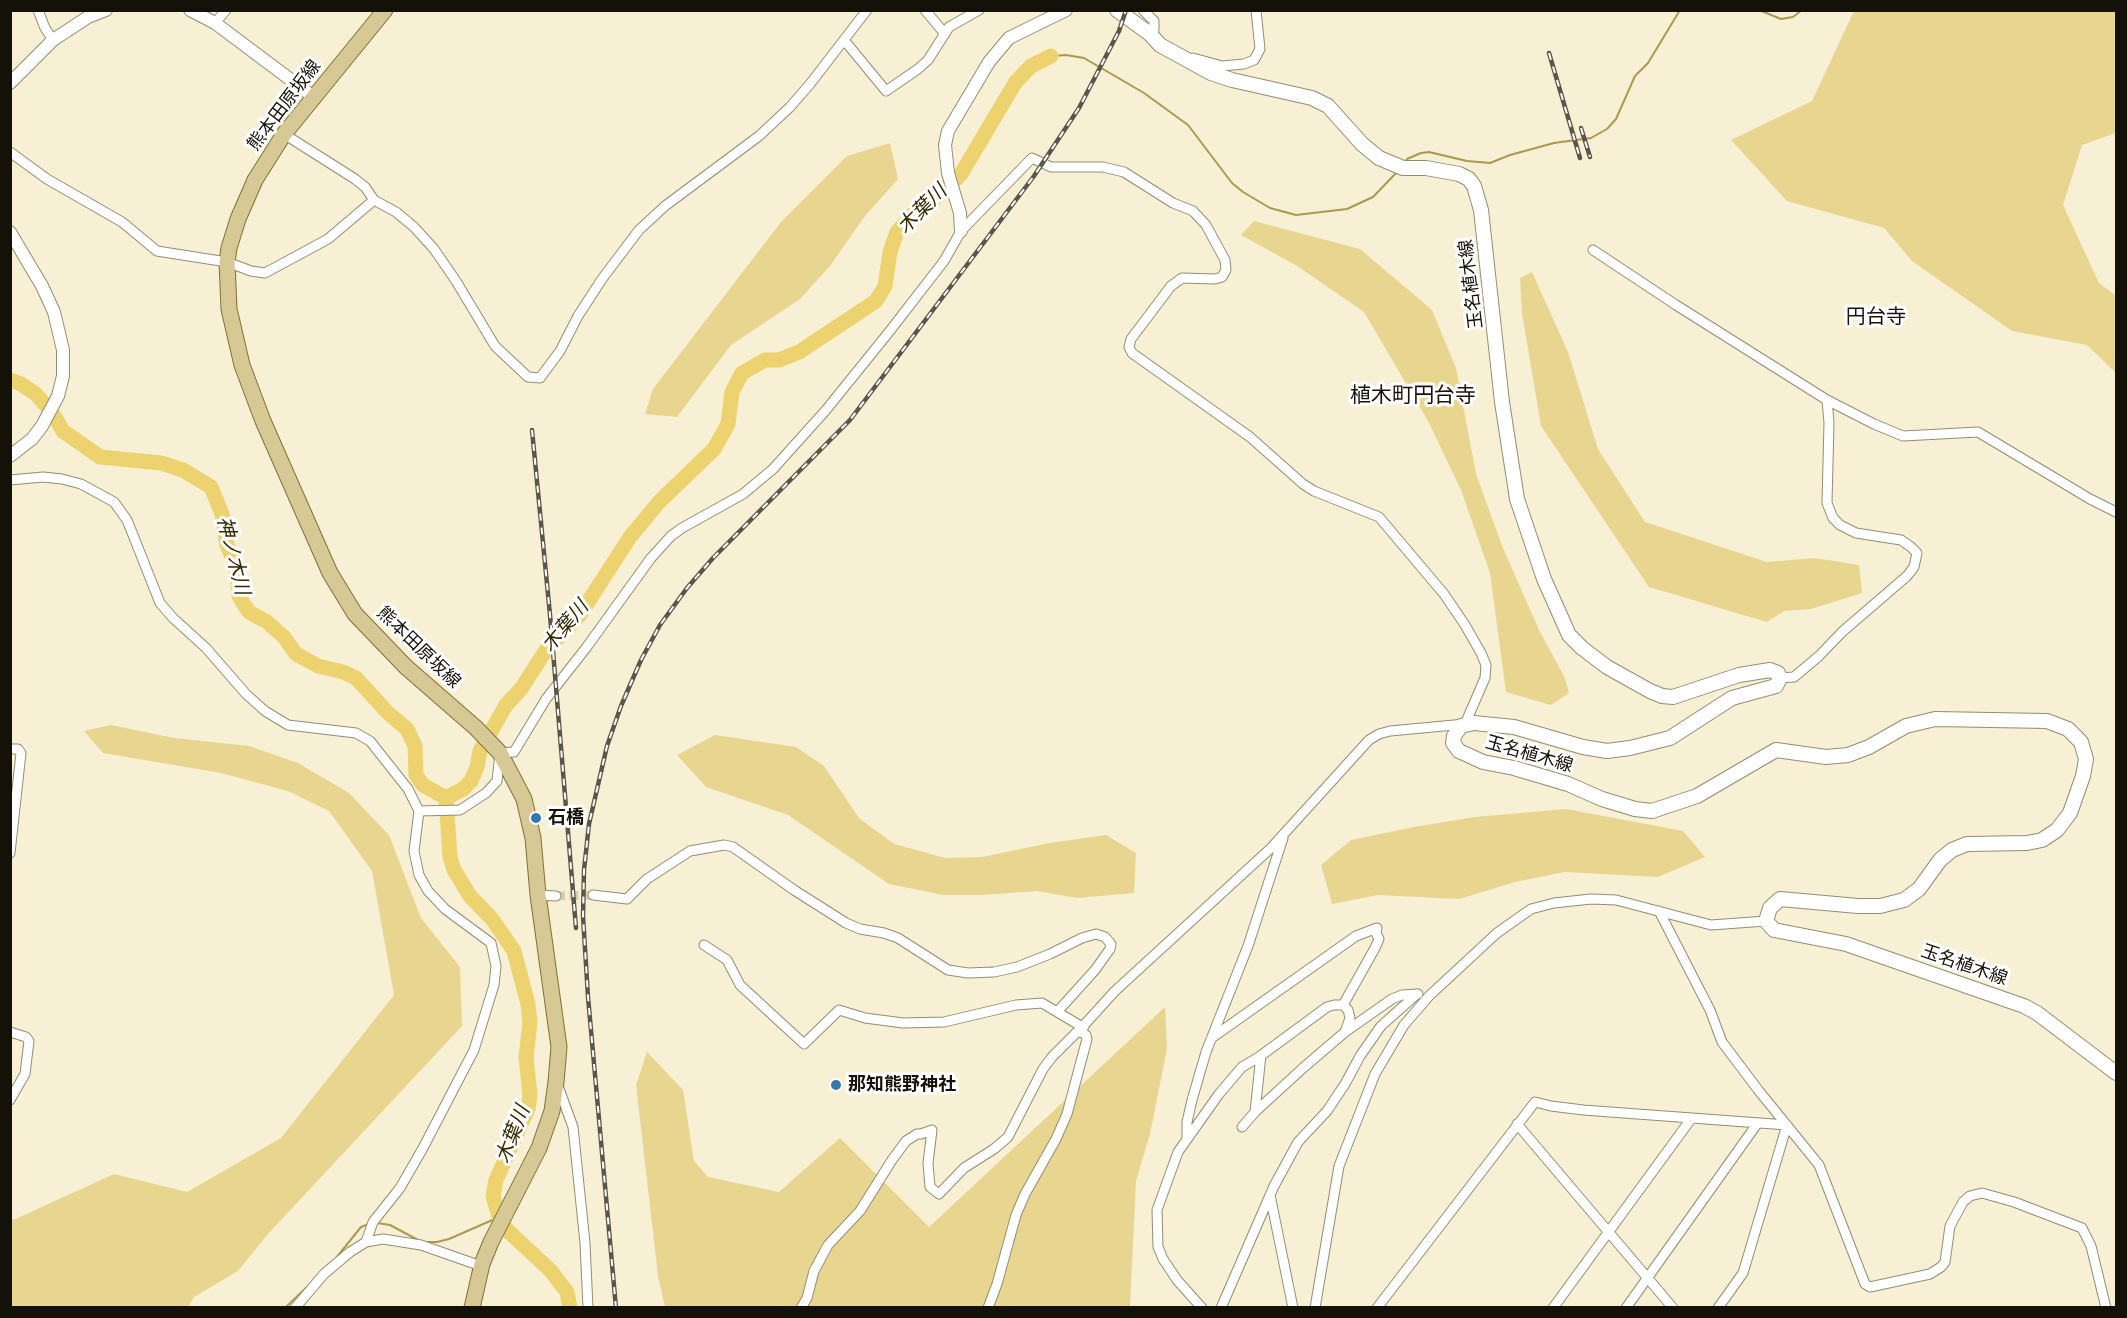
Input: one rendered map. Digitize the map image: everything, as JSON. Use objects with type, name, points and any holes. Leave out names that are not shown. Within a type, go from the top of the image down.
[{"type":"main road","name":"熊本田原坂線","points":[[385,10],[284,134],[255,180],[238,219],[229,248],[227,262],[229,309],[242,365],[263,421],[330,573],[355,614],[376,638],[476,728],[497,750],[524,799],[533,838],[538,895],[559,1047],[556,1082],[552,1111],[539,1148],[491,1242],[481,1266],[472,1308]]},
{"type":"main road","name":"玉名植木線","points":[[1117,10],[1151,35],[1160,45],[1211,73],[1312,98],[1328,106],[1350,132],[1379,158],[1403,168],[1426,168],[1459,174],[1469,179],[1474,186],[1481,210],[1502,402],[1517,499],[1544,579],[1569,635],[1607,667],[1662,696],[1673,697],[1739,675],[1770,670],[1778,673],[1780,678],[1776,686],[1732,698],[1670,738],[1630,748],[1607,751],[1583,747],[1514,727],[1465,724],[1454,736],[1453,743],[1459,751],[1483,762],[1514,768],[1568,784],[1635,810],[1652,811],[1697,796],[1776,750],[1826,757],[1848,755],[1869,747],[1906,726],[1935,719],[2047,721],[2068,729],[2081,742],[2086,759],[2083,776],[2070,813],[2057,830],[2042,840],[2028,843],[1968,844],[1952,850],[1940,860],[1919,889],[1904,900],[1880,906],[1858,906],[1780,899],[1770,908],[1766,921],[1774,930],[1846,944],[2024,1006],[2037,1013],[2116,1074]]},
{"type":"street","points":[[38,10],[52,40]]},
{"type":"street","points":[[10,83],[52,40],[88,17],[106,10]]},
{"type":"street","points":[[190,10],[215,23],[315,98]]},
{"type":"street","points":[[215,23],[226,10]]},
{"type":"street","points":[[284,134],[356,179],[374,200],[396,212],[414,227],[434,249],[501,352],[528,377],[540,378],[560,351],[578,316],[602,279],[639,230],[665,206],[759,136],[810,84],[867,10]]},
{"type":"street","points":[[925,10],[945,34]]},
{"type":"street","points":[[844,40],[886,91],[928,60],[950,27],[979,10]]},
{"type":"street","points":[[961,231],[960,213],[948,173],[945,145],[948,131],[989,62],[1009,38],[1066,10]]},
{"type":"street","points":[[1143,10],[1154,21],[1154,30],[1151,35]]},
{"type":"street","points":[[1176,54],[1222,66],[1244,64],[1254,60],[1260,49],[1256,10]]},
{"type":"street","points":[[10,152],[47,179],[122,222],[156,251],[227,262],[251,271],[265,273],[328,239],[374,200]]},
{"type":"street","points":[[419,811],[460,810],[486,793],[497,781],[497,750],[514,752],[546,699],[651,558],[671,536],[742,494],[773,469],[826,410],[944,261],[961,231],[1032,158],[1051,167],[1103,167],[1124,172],[1173,203],[1192,211],[1206,225],[1225,260],[1226,270],[1222,277],[1215,279],[1182,278],[1171,286],[1131,339],[1129,347],[1132,353],[1250,437],[1303,484],[1314,491],[1379,517],[1444,594],[1481,653],[1486,665],[1485,678],[1465,724],[1390,731],[1369,740],[1348,760],[1285,834],[1140,966],[1085,1024],[1082,1032]]},
{"type":"street","points":[[10,232],[42,286],[54,312],[63,350],[63,376],[58,396],[42,426],[32,439],[10,456]]},
{"type":"street","points":[[1593,250],[1827,400],[1874,424],[1903,436],[1978,432],[2116,512]]},
{"type":"street","points":[[1780,678],[1794,678],[1819,656],[1842,632],[1907,576],[1914,567],[1917,554],[1911,546],[1901,540],[1856,533],[1840,525],[1833,518],[1827,504],[1829,423],[1827,400]]},
{"type":"street","points":[[10,480],[43,477],[62,479],[81,484],[114,502],[127,520],[160,603],[206,648],[246,694],[265,711],[288,724],[356,733],[370,741],[408,789],[419,811],[414,851],[419,875],[428,891],[445,909],[491,943],[496,966],[494,985],[474,1050],[466,1069],[400,1188],[373,1222],[366,1242]]},
{"type":"street","points":[[10,749],[18,749],[21,753],[10,853]]},
{"type":"street","points":[[1187,1137],[1192,1100],[1206,1052],[1248,946],[1285,834]]},
{"type":"street","points":[[593,895],[627,899],[647,879],[690,851],[724,845],[733,847],[846,923],[860,929],[898,938],[948,970],[968,974],[994,972],[1017,967],[1082,938],[1096,934],[1105,937],[1111,944],[1110,949],[1058,1011]]},
{"type":"street","points":[[538,895],[556,896]]},
{"type":"street","points":[[1315,1308],[1343,1155],[1375,1074],[1404,1024],[1429,996],[1497,933],[1531,909],[1554,903],[1591,899],[1616,900],[1711,925],[1766,921]]},
{"type":"street","points":[[1659,911],[1710,1010],[1722,1042],[1741,1069],[1819,1165],[1865,1284],[1870,1287],[1930,1274],[1941,1267],[1945,1262],[1950,1226],[1963,1202],[1970,1196],[1982,1193],[2014,1202],[2082,1228],[2091,1246],[2106,1306],[2116,1303]]},
{"type":"street","points":[[1213,1037],[1356,936],[1377,928],[1376,933],[1379,939],[1344,1005]]},
{"type":"street","points":[[704,945],[727,960],[740,985],[804,1044],[839,1010],[864,1018],[903,1023],[944,1022],[1029,1003],[1042,1003],[1079,1025],[1087,1039],[1067,1114],[1021,1205],[988,1308]]},
{"type":"street","points":[[1221,1308],[1270,1196],[1298,1142],[1327,1111],[1381,1026],[1417,994]]},
{"type":"street","points":[[1242,1127],[1255,1112],[1345,1032],[1392,999],[1402,995],[1429,996]]},
{"type":"street","points":[[1344,1005],[1350,1018],[1345,1032]]},
{"type":"street","points":[[1202,1308],[1177,1280],[1158,1247],[1157,1210],[1178,1152],[1187,1137],[1242,1067],[1327,1007],[1344,1005]]},
{"type":"street","points":[[10,1032],[26,1037],[29,1041],[25,1074],[10,1100]]},
{"type":"street","points":[[801,1308],[807,1298],[814,1271],[828,1245],[860,1211],[906,1142],[917,1134],[932,1130],[928,1163],[930,1187],[939,1194],[964,1168],[1008,1137],[1043,1069],[1077,1032],[1082,1032]]},
{"type":"street","points":[[1255,1112],[1262,1055]]},
{"type":"street","points":[[556,1082],[573,1127],[585,1243],[588,1308]]},
{"type":"street","points":[[1377,1308],[1535,1102],[1551,1107],[1787,1125]]},
{"type":"street","points":[[1553,1308],[1691,1119]]},
{"type":"street","points":[[1517,1124],[1673,1308]]},
{"type":"street","points":[[1626,1308],[1757,1124]]},
{"type":"street","points":[[1718,1308],[1743,1273],[1787,1125]]},
{"type":"street","points":[[1270,1196],[1293,1308]]},
{"type":"street","points":[[295,1308],[324,1274],[366,1242],[383,1239],[422,1245],[481,1266]]},
{"type":"shaded area","points":[[1854,11],[2116,11],[2116,133],[2082,145],[2063,205],[2099,283],[2116,296],[2116,373],[2087,345],[2012,331],[1912,261],[1884,228],[1787,201],[1731,140],[1812,101]]},
{"type":"shaded area","points":[[890,143],[898,179],[865,216],[830,266],[800,299],[731,345],[677,417],[645,414],[653,389],[781,222],[847,156]]},
{"type":"shaded area","points":[[1254,221],[1360,249],[1432,310],[1456,368],[1476,474],[1503,548],[1539,630],[1565,678],[1569,693],[1551,705],[1506,692],[1490,573],[1461,490],[1428,421],[1364,312],[1297,266],[1241,235]]},
{"type":"shaded area","points":[[1532,272],[1568,352],[1598,449],[1645,522],[1767,562],[1815,558],[1859,565],[1862,593],[1811,609],[1784,611],[1767,622],[1649,587],[1541,426],[1522,313],[1520,278]]},
{"type":"shaded area","points":[[111,725],[174,738],[249,746],[298,763],[349,793],[389,835],[421,918],[460,967],[462,1026],[267,1235],[238,1271],[194,1297],[188,1307],[11,1307],[11,1221],[114,1174],[187,1192],[281,1138],[394,995],[372,871],[329,811],[288,791],[221,773],[103,753],[84,731]]},
{"type":"shaded area","points":[[715,735],[796,747],[824,766],[859,818],[894,844],[945,858],[982,857],[1050,843],[1106,835],[1136,853],[1134,893],[1077,898],[1037,891],[943,895],[889,884],[788,815],[706,787],[677,755]]},
{"type":"shaded area","points":[[1566,809],[1683,831],[1705,857],[1658,877],[1565,872],[1515,882],[1459,899],[1378,895],[1332,904],[1321,865],[1351,840],[1475,817]]},
{"type":"shaded area","points":[[1165,1007],[1167,1049],[1150,1134],[1136,1181],[1130,1307],[665,1307],[658,1276],[636,1085],[647,1052],[683,1090],[694,1161],[708,1177],[779,1192],[840,1138],[929,1227]]},
{"type":"waterway","points":[[1404,163],[1407,159],[1429,152],[1467,161],[1490,163],[1554,143],[1591,138],[1607,129],[1616,119],[1635,76],[1648,63],[1680,10]]},
{"type":"waterway","points":[[1759,10],[1781,19],[1793,17],[1802,10]]},
{"type":"waterway","points":[[1051,56],[1066,55],[1084,58],[1144,93],[1188,125],[1232,183],[1270,208],[1296,215],[1347,209],[1373,197],[1399,170]]},
{"type":"waterway","name":"木葉川","points":[[570,1308],[567,1292],[550,1270],[507,1230],[499,1217],[493,1196],[496,1180],[528,1109],[530,1095],[526,1057],[530,1023],[528,1004],[514,951],[492,919],[470,896],[454,870],[450,857],[446,798],[463,789],[471,781],[480,751],[506,705],[521,689],[546,650],[579,616],[630,537],[659,502],[714,449],[728,424],[732,392],[742,373],[765,360],[779,360],[799,352],[876,301],[885,286],[890,252],[897,232],[913,214],[938,196],[961,174],[1015,83],[1031,66],[1051,56]]},
{"type":"waterway","name":"神ノ木川","points":[[10,380],[36,394],[53,414],[63,431],[100,457],[161,463],[183,470],[211,487],[222,514],[227,545],[236,566],[239,596],[249,612],[267,622],[284,637],[296,654],[318,666],[343,672],[356,678],[388,713],[407,729],[415,746],[416,775],[423,785],[446,798]]},
{"type":"waterway","points":[[424,1242],[449,1239],[497,1218]]},
{"type":"waterway","points":[[377,1223],[390,1225],[418,1240]]},
{"type":"waterway","points":[[336,1258],[361,1227],[369,1224]]},
{"type":"waterway","points":[[285,1308],[309,1285]]},
{"type":"tunnel","points":[[556,896],[593,895]]},
{"type":"railway","points":[[616,1308],[588,997],[583,916],[584,870],[589,824],[607,746],[621,706],[641,660],[660,625],[687,588],[713,558],[850,420],[1034,176],[1079,108],[1119,31],[1126,10]]},
{"type":"railway","points":[[1549,53],[1580,158]]},
{"type":"railway","points":[[1581,128],[1590,157]]},
{"type":"railway","points":[[532,430],[576,928]]},
{"type":"place","name":"石橋","points":[[536,818]]},
{"type":"place","name":"那知熊野神社","points":[[836,1085]]},
{"type":"district","name":"円台寺","points":[[1876,318]]},
{"type":"district","name":"植木町円台寺","points":[[1413,397]]}]
